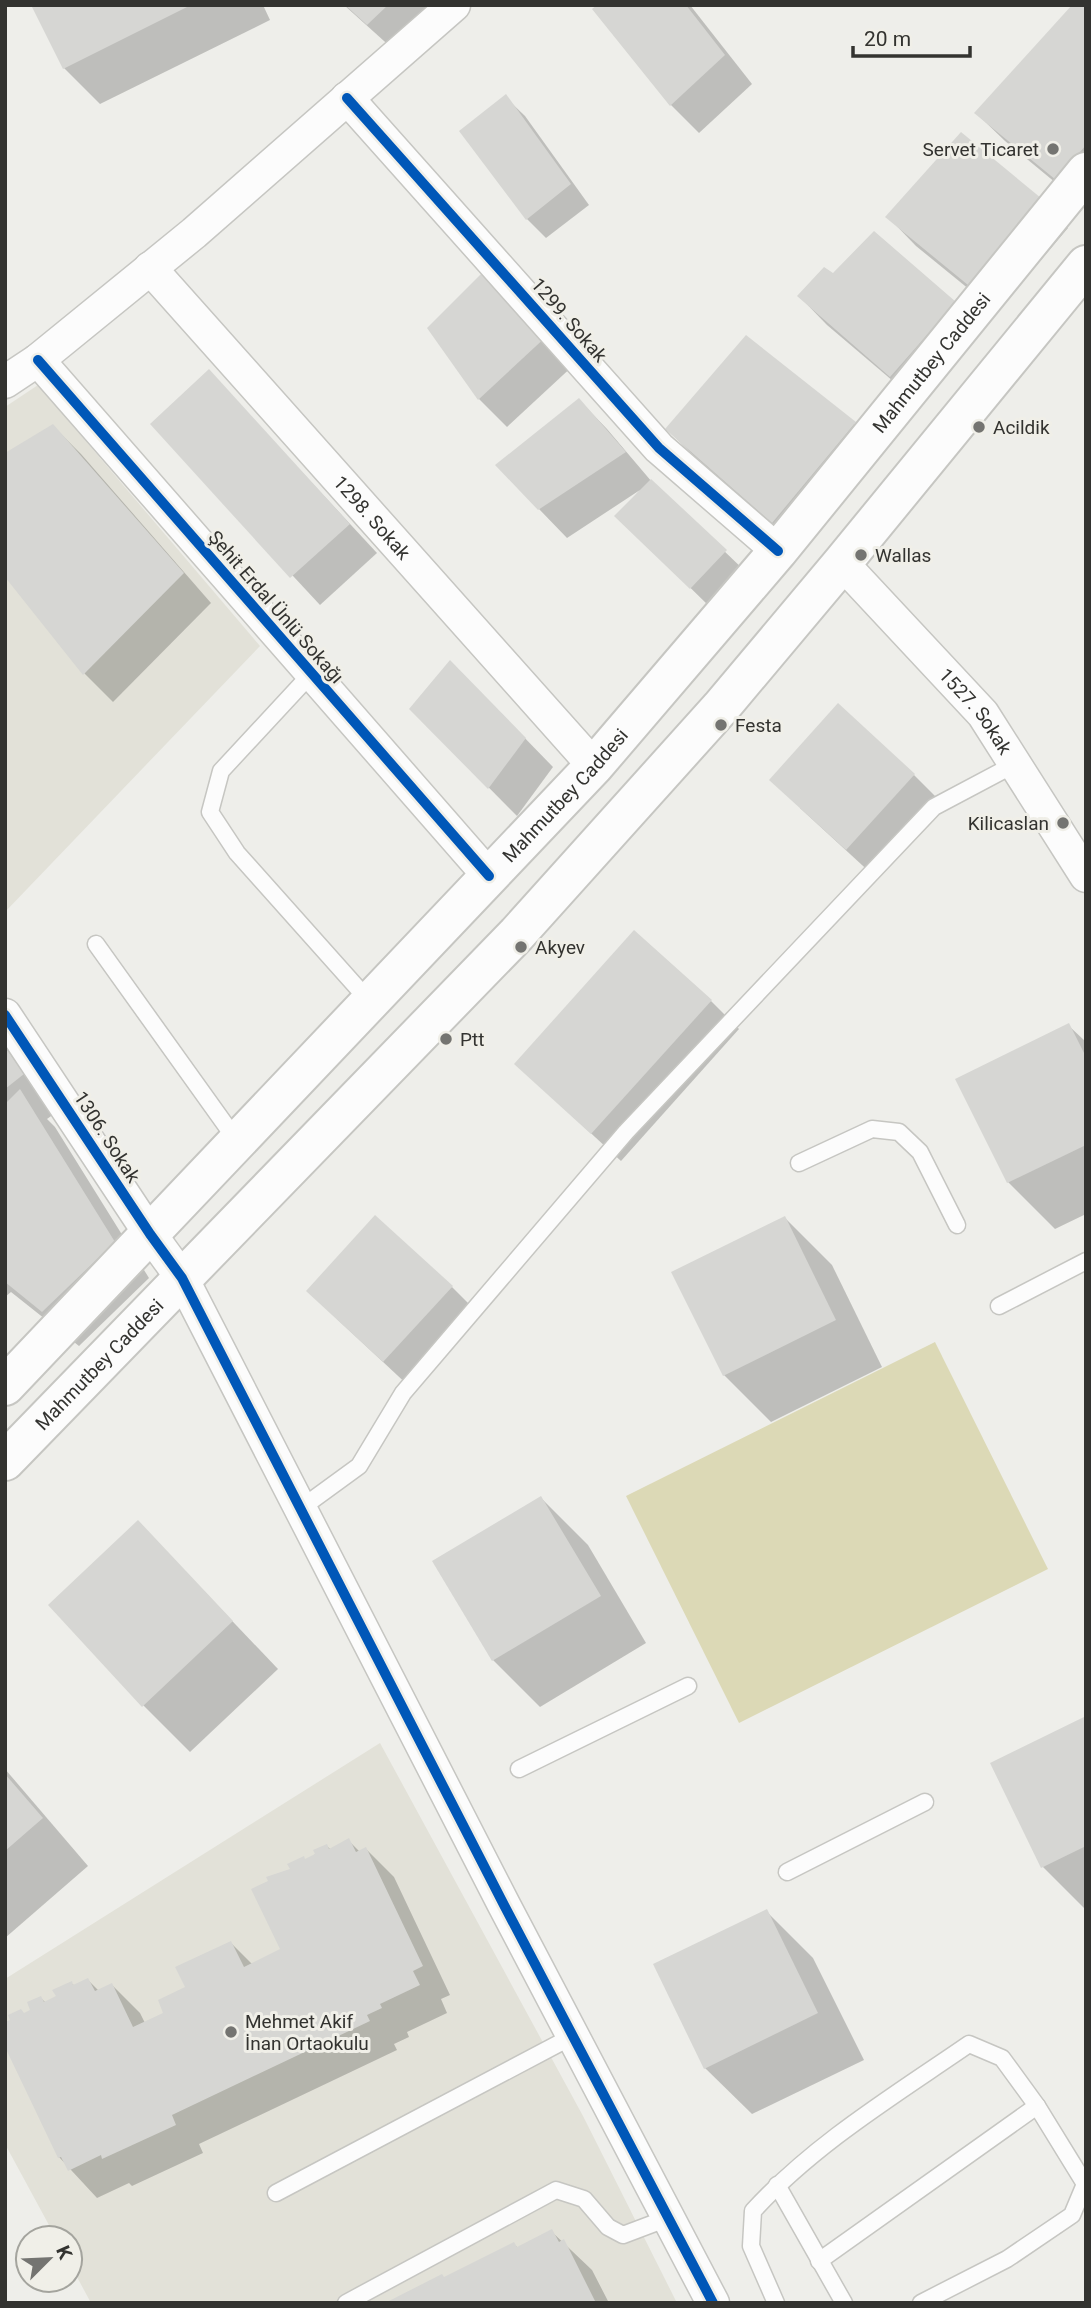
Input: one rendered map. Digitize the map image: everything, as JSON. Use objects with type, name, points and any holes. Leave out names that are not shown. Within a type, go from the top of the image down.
[{"type":"main road","name":"Mahmutbey Caddesi","points":[[5,1386],[594,766],[778,551],[1086,172]]},
{"type":"main road","name":"Mahmutbey Caddesi","points":[[5,1461],[517,934],[722,706],[1086,265]]},
{"type":"street","points":[[5,382],[38,360],[150,268],[454,5]]},
{"type":"street","name":"1299. Sokak","points":[[348,98],[659,448],[778,551]]},
{"type":"street","name":"1298. Sokak","points":[[150,268],[594,766]]},
{"type":"street","name":"Şehit Erdal Ünlü Sokağı","points":[[38,360],[489,876]]},
{"type":"street","name":"1527. Sokak","points":[[842,563],[983,714],[1086,876]]},
{"type":"street","name":"1306. Sokak","points":[[5,1015],[182,1278],[713,2303]]},
{"type":"lane","points":[[311,674],[221,771],[210,812],[237,853],[370,1002]]},
{"type":"lane","points":[[300,1509],[359,1466],[403,1393],[626,1132],[934,807],[1015,764]]},
{"type":"lane","points":[[96,944],[237,1141]]},
{"type":"lane","points":[[799,1163],[872,1129],[899,1132],[920,1152],[957,1225]]},
{"type":"lane","points":[[999,1306],[1086,1261]]},
{"type":"lane","points":[[519,1769],[688,1686]]},
{"type":"lane","points":[[787,1872],[925,1802]]},
{"type":"lane","points":[[276,2193],[573,2036]]},
{"type":"lane","points":[[776,2303],[751,2246],[753,2211],[776,2185],[850,2127],[969,2044],[1002,2057],[1037,2106],[1085,2184],[1072,2215],[1007,2259],[921,2303]]},
{"type":"lane","points":[[819,2261],[1037,2106]]},
{"type":"lane","points":[[776,2185],[844,2303]]},
{"type":"lane","points":[[346,2303],[556,2190],[584,2199],[608,2227],[623,2235],[668,2218]]},
{"type":"shaded area","points":[[38,385],[260,646],[5,912],[5,407]]},
{"type":"shaded area","points":[[935,1342],[1048,1569],[739,1723],[626,1496]]},
{"type":"shaded area","points":[[380,1743],[583,2116],[677,2303],[91,2303],[84,2290],[84,2224],[48,2224],[5,2144],[5,1979]]},
{"type":"building","points":[[31,5],[191,5],[63,69]]},
{"type":"building","points":[[345,5],[388,5],[367,25]]},
{"type":"building","points":[[597,5],[686,5],[725,55],[670,106],[592,9]]},
{"type":"building","points":[[1072,5],[1086,5],[1086,145],[1056,180],[974,113]]},
{"type":"building","points":[[506,94],[571,184],[526,220],[459,131]]},
{"type":"building","points":[[961,132],[1041,198],[968,285],[885,217]]},
{"type":"building","points":[[874,231],[956,302],[890,377],[797,296],[824,267],[833,273]]},
{"type":"building","points":[[489,266],[549,334],[478,400],[427,328]]},
{"type":"building","points":[[746,335],[856,422],[772,523],[665,429]]},
{"type":"building","points":[[209,369],[350,524],[290,578],[150,424]]},
{"type":"building","points":[[579,398],[626,452],[538,510],[495,465]]},
{"type":"building","points":[[53,424],[184,573],[83,675],[5,577],[5,453]]},
{"type":"building","points":[[651,479],[727,550],[690,589],[614,516]]},
{"type":"building","points":[[450,660],[526,738],[488,789],[409,709]]},
{"type":"building","points":[[838,703],[915,774],[846,850],[769,780]]},
{"type":"building","points":[[634,930],[712,1000],[591,1134],[514,1064]]},
{"type":"building","points":[[1069,1023],[1086,1057],[1086,1145],[1007,1183],[955,1079]]},
{"type":"building","points":[[5,1047],[24,1074],[5,1089]]},
{"type":"building","points":[[20,1089],[115,1242],[42,1312],[5,1282],[5,1104]]},
{"type":"building","points":[[375,1215],[453,1286],[383,1362],[306,1291]]},
{"type":"building","points":[[785,1216],[836,1320],[723,1376],[671,1272]]},
{"type":"building","points":[[541,1496],[601,1596],[492,1661],[432,1561]]},
{"type":"building","points":[[138,1520],[233,1621],[142,1707],[48,1605]]},
{"type":"building","points":[[1086,1716],[1086,1846],[1041,1868],[990,1763]]},
{"type":"building","points":[[5,1774],[43,1818],[5,1851]]},
{"type":"building","points":[[349,1838],[356,1852],[366,1847],[423,1966],[413,1971],[420,1985],[380,2004],[382,2008],[367,2015],[370,2021],[172,2115],[176,2125],[102,2159],[101,2155],[68,2171],[61,2157],[58,2158],[5,2047],[5,2022],[10,2020],[8,2015],[21,2009],[24,2013],[30,2010],[27,2002],[41,1996],[44,2002],[56,1996],[52,1990],[72,1981],[73,1985],[88,1978],[95,1991],[112,1983],[133,2027],[163,2013],[158,2000],[185,1987],[175,1967],[231,1941],[244,1967],[280,1949],[251,1889],[268,1881],[266,1877],[290,1869],[287,1864],[315,1854],[313,1850],[327,1844],[329,1849]]},
{"type":"building","points":[[767,1909],[818,2013],[704,2069],[653,1964]]},
{"type":"building","points":[[552,2229],[559,2242],[564,2239],[596,2303],[385,2303],[514,2242],[517,2247]]},
{"type":"cycle path","points":[[347,98],[659,448],[778,551]]},
{"type":"cycle path","points":[[38,360],[489,876]]},
{"type":"cycle path","points":[[5,1015],[182,1278],[504,1905],[713,2303]]},
{"type":"place","name":"Servet Ticaret","points":[[1053,149]]},
{"type":"place","name":"Acildik","points":[[979,427]]},
{"type":"place","name":"Wallas","points":[[861,555]]},
{"type":"place","name":"Festa","points":[[721,725]]},
{"type":"place","name":"Kilicaslan","points":[[1063,823]]},
{"type":"place","name":"Akyev","points":[[521,947]]},
{"type":"place","name":"Ptt","points":[[446,1039]]},
{"type":"place","name":"Mehmet Akif İnan Ortaokulu","points":[[231,2032]]}]
